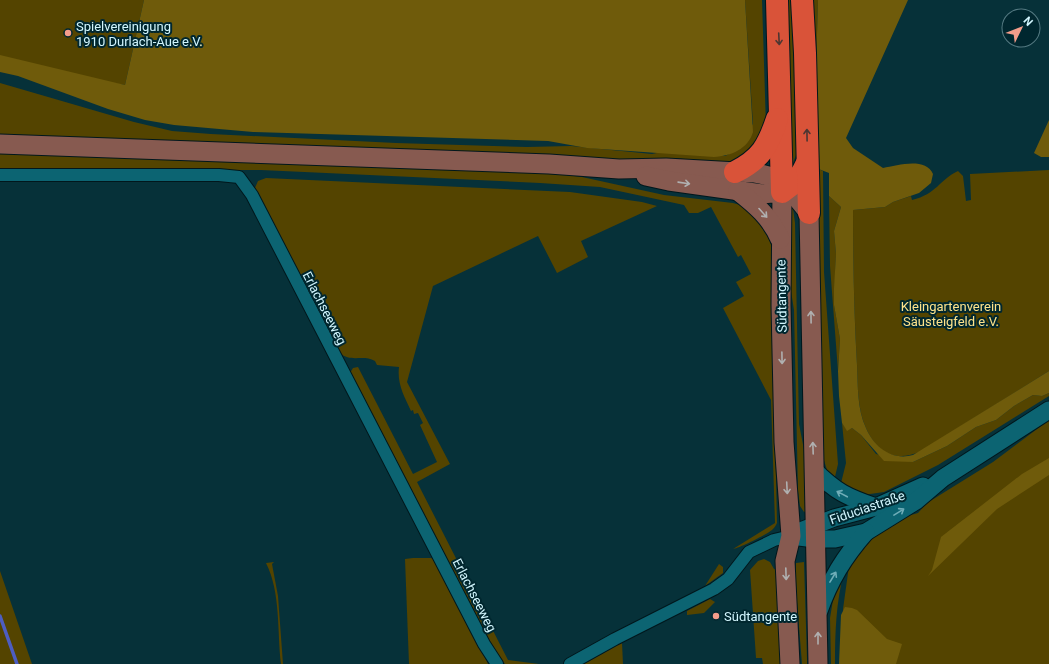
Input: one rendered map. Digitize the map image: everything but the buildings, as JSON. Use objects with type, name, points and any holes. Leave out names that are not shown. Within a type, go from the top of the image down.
[{"type":"highway","name":"Südtangente","points":[[777,0],[784,187]]},
{"type":"highway","points":[[802,0],[805,53],[809,213]]},
{"type":"highway","points":[[737,181],[764,150],[769,142],[780,110]]},
{"type":"highway","points":[[784,187],[799,179],[807,163]]},
{"type":"main road","points":[[0,144],[549,164],[619,169],[666,168],[737,181],[767,175],[784,187],[809,213],[818,664]]},
{"type":"main road","points":[[737,181],[766,215],[775,228],[781,241]]},
{"type":"main road","name":"Südtangente","points":[[784,187],[781,241],[784,442],[791,536],[785,561],[790,664]]},
{"type":"main road","name":"Fiduciastraße","points":[[815,532],[844,538],[866,532],[916,501],[943,478],[1049,410]]},
{"type":"main road","points":[[814,470],[836,490],[851,499],[876,506]]},
{"type":"main road","name":"Fiduciastraße","points":[[791,536],[815,532],[943,478]]},
{"type":"main road","points":[[818,613],[828,586],[850,550],[866,532]]},
{"type":"street","name":"Erlachseeweg","points":[[0,175],[219,175],[239,178],[252,195],[484,644],[497,664]]},
{"type":"street","points":[[570,664],[714,589],[728,579],[749,552],[774,540],[791,536]]},
{"type":"green space","name":"Spielvereinigung 1910 Durlach-Aue e.V.","points":[[0,0],[144,0],[125,85],[0,66]]},
{"type":"green space","points":[[745,0],[762,0],[766,127],[764,138],[736,165],[675,158],[640,162],[0,134],[0,83],[134,122],[172,131],[396,143],[527,147],[571,146],[652,154],[661,152],[725,156],[733,152],[753,124]]},
{"type":"green space","points":[[784,0],[795,0],[799,147],[793,163],[791,164]]},
{"type":"green space","points":[[810,0],[818,0],[815,102]]},
{"type":"green space","points":[[0,153],[543,172],[582,177],[664,195],[740,205],[752,213],[762,225],[771,245],[777,523],[773,529],[766,534],[747,544],[733,549],[775,523],[771,400],[723,308],[744,296],[736,282],[751,274],[741,255],[738,257],[711,207],[698,213],[689,213],[684,205],[600,187],[540,183],[261,170],[0,170]]},
{"type":"green space","points":[[816,168],[823,171],[824,272],[838,464],[834,481],[827,470],[822,454]]},
{"type":"green space","name":"Kleingartenverein Säusteigfeld e.V.","points":[[1049,170],[1049,371],[921,451],[903,456],[896,456],[888,453],[876,444],[870,437],[859,405],[854,307],[853,210],[885,207],[893,202],[911,196],[912,200],[933,191],[946,178],[958,171],[963,176],[966,201],[971,200],[970,174]]},
{"type":"green space","points":[[266,178],[570,192],[642,202],[657,206],[581,241],[588,257],[557,273],[538,236],[433,286],[407,382],[450,464],[417,482],[508,660],[539,664],[505,664],[492,646],[350,373],[353,368],[358,367],[413,474],[437,462],[420,425],[423,423],[418,413],[414,414],[413,410],[411,411],[404,395],[399,379],[399,367],[377,365],[375,361],[371,359],[353,358],[344,356],[340,353],[254,190],[258,181]]},
{"type":"green space","points":[[829,196],[841,207],[834,231],[836,254],[834,305],[840,339],[838,371],[830,266]]},
{"type":"green space","points":[[791,207],[793,209],[795,223],[799,424],[806,460],[806,511],[804,512],[800,506],[798,491],[794,310],[790,285]]},
{"type":"green space","points":[[1049,393],[1049,396],[938,465],[884,492],[863,495],[840,487],[846,463],[842,423],[847,430],[852,428],[861,435],[876,454],[913,462],[947,446],[976,427],[996,420],[1014,406],[1033,395],[1042,396]]},
{"type":"green space","points":[[1049,420],[1049,664],[844,664],[843,609],[849,566],[866,541],[904,517],[918,513],[927,503],[993,462]]},
{"type":"green space","points":[[431,558],[435,560],[488,664],[409,664],[405,559]]},
{"type":"green space","points":[[764,559],[770,562],[774,569],[778,570],[785,664],[763,664],[762,658],[756,658],[750,570],[758,561]]},
{"type":"green space","points":[[274,562],[272,564],[278,596],[283,664],[281,664],[278,612],[274,587],[266,563]]},
{"type":"green space","points":[[804,562],[807,664],[802,664],[795,577],[796,563]]},
{"type":"green space","points":[[719,564],[723,567],[723,573],[705,586]]},
{"type":"green space","points":[[0,571],[32,664],[0,664]]},
{"type":"green space","points":[[844,572],[836,618],[835,664],[831,664],[830,618],[833,600]]},
{"type":"green space","points":[[710,599],[715,602],[704,613],[687,615],[687,611]]},
{"type":"green space","points":[[622,643],[623,664],[584,664]]},
{"type":"shaded area","points":[[144,0],[745,0],[753,132],[751,138],[743,147],[727,155],[714,157],[587,148],[548,141],[253,132],[174,125],[145,120],[108,109],[18,76],[0,72],[0,55],[125,85]]},
{"type":"shaded area","points":[[818,0],[908,0],[846,138],[853,148],[883,168],[904,164],[918,164],[924,165],[933,174],[931,183],[919,193],[893,202],[885,207],[853,210],[854,307],[858,397],[863,421],[869,435],[879,446],[891,454],[898,456],[913,455],[1049,371],[1049,393],[1042,396],[1033,395],[1014,406],[996,420],[976,427],[947,446],[913,462],[884,461],[861,435],[852,428],[847,431],[842,423],[838,371],[840,339],[834,305],[836,254],[834,231],[841,207],[829,196],[829,173],[816,168],[815,102]]},
{"type":"shaded area","points":[[1049,120],[1049,157],[1041,157],[1034,153]]},
{"type":"shaded area","points":[[1049,458],[1049,475],[997,509],[928,576],[932,570],[941,537],[1022,474]]},
{"type":"shaded area","points":[[845,607],[857,610],[887,639],[902,644],[896,664],[839,664],[841,615]]},
{"type":"waterway","points":[[0,616],[17,664]]},
{"type":"place","name":"Spielvereinigung 1910 Durlach-Aue e.V.","points":[[68,33]]},
{"type":"place","name":"Südtangente","points":[[716,616]]}]
